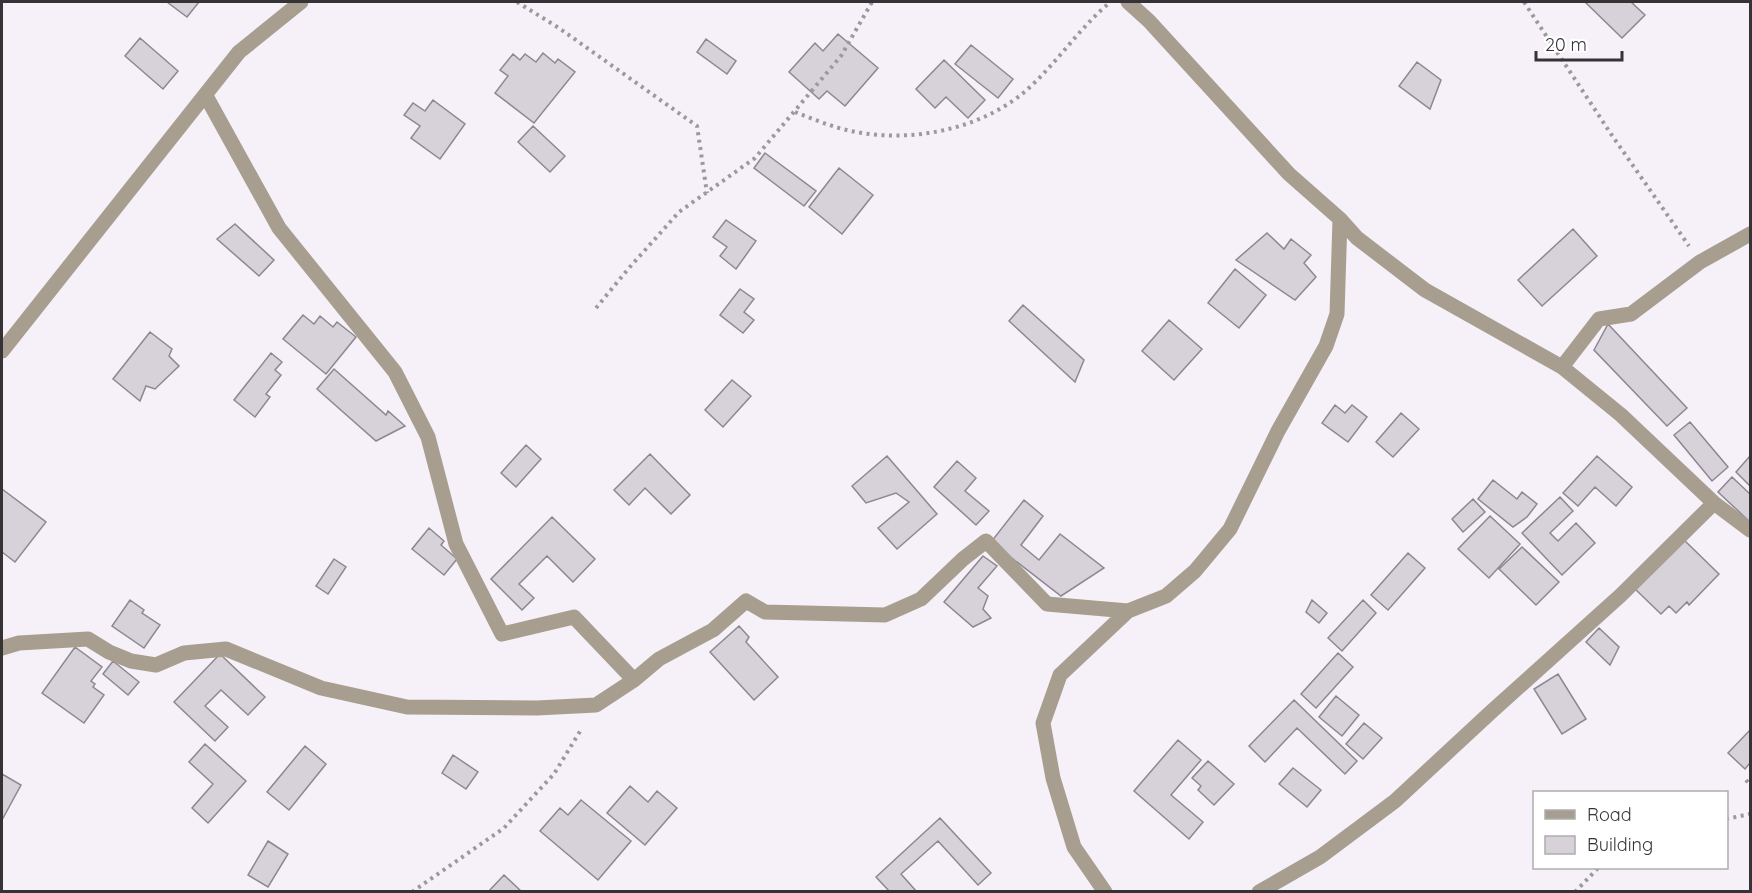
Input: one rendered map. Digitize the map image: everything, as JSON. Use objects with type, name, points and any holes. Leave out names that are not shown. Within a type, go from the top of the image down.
[{"type":"street","points":[[2,351],[239,52],[302,2]]},
{"type":"street","points":[[1128,2],[1149,21],[1289,174],[1340,219],[1357,238],[1425,290],[1562,367],[1621,415],[1714,503],[1750,530]]},
{"type":"street","points":[[206,96],[279,228],[395,372],[428,437],[456,544],[502,634],[574,617],[634,680]]},
{"type":"street","points":[[1105,891],[1074,847],[1053,778],[1043,723],[1060,675],[1128,611],[1166,596],[1195,571],[1230,529],[1278,431],[1326,346],[1337,314],[1340,219]]},
{"type":"street","points":[[1562,367],[1599,319],[1631,314],[1700,261],[1750,234]]},
{"type":"street","points":[[1259,891],[1320,857],[1395,801],[1621,595],[1714,503]]},
{"type":"street","points":[[2,648],[19,643],[88,639],[109,652],[131,661],[156,665],[184,653],[226,649],[321,688],[407,707],[537,708],[596,705],[634,680],[659,659],[713,630],[746,601],[765,612],[885,615],[921,599],[963,559],[986,541],[1047,604],[1128,611]]},
{"type":"path","points":[[517,2],[559,28],[697,126],[707,193]]},
{"type":"path","points":[[596,308],[679,213],[755,159],[841,56],[872,2]]},
{"type":"path","points":[[795,112],[850,131],[882,135],[939,130],[981,120],[1003,108],[1030,87],[1075,36],[1111,2]]},
{"type":"path","points":[[1524,2],[1611,134],[1700,261]]},
{"type":"path","points":[[412,891],[504,828],[554,774],[596,705]]},
{"type":"path","points":[[1746,780],[1750,785]]},
{"type":"path","points":[[1728,819],[1750,814]]},
{"type":"path","points":[[1575,891],[1596,869]]},
{"type":"building","points":[[167,2],[199,2],[187,17]]},
{"type":"building","points":[[1585,2],[1631,2],[1645,15],[1622,38]]},
{"type":"building","points":[[838,34],[878,68],[845,106],[827,91],[819,99],[789,72],[815,43],[823,51]]},
{"type":"building","points":[[140,38],[178,71],[163,89],[125,56]]},
{"type":"building","points":[[706,39],[736,61],[727,74],[697,52]]},
{"type":"building","points":[[971,45],[1013,79],[998,98],[955,64]]},
{"type":"building","points":[[543,53],[555,63],[558,59],[575,72],[534,123],[495,93],[508,76],[500,70],[513,54],[520,60],[525,54],[536,62]]},
{"type":"building","points":[[944,60],[985,100],[968,118],[946,97],[935,108],[916,89]]},
{"type":"building","points":[[1417,62],[1441,80],[1430,109],[1399,86]]},
{"type":"building","points":[[433,100],[465,124],[440,159],[411,138],[420,126],[404,115],[413,103],[425,111]]},
{"type":"building","points":[[533,126],[565,156],[550,172],[518,142]]},
{"type":"building","points":[[765,153],[816,191],[804,206],[754,168]]},
{"type":"building","points":[[839,168],[873,195],[842,234],[809,207]]},
{"type":"building","points":[[726,220],[756,241],[736,269],[720,256],[727,247],[713,237]]},
{"type":"building","points":[[235,224],[274,260],[259,276],[217,239]]},
{"type":"building","points":[[1573,229],[1597,256],[1542,306],[1518,280]]},
{"type":"building","points":[[1267,233],[1284,249],[1291,239],[1311,255],[1304,263],[1316,277],[1295,300],[1236,260]]},
{"type":"building","points":[[1235,269],[1266,295],[1239,328],[1208,303]]},
{"type":"building","points":[[740,289],[754,299],[744,312],[754,320],[743,333],[720,315]]},
{"type":"building","points":[[1023,305],[1084,360],[1075,382],[1009,321]]},
{"type":"building","points":[[303,315],[314,324],[320,316],[333,327],[337,322],[356,337],[326,374],[283,339]]},
{"type":"building","points":[[1169,320],[1202,349],[1174,380],[1142,351]]},
{"type":"building","points":[[1608,324],[1687,408],[1667,426],[1594,350]]},
{"type":"building","points":[[150,332],[172,349],[169,356],[179,366],[155,389],[146,386],[140,401],[113,379]]},
{"type":"building","points":[[271,353],[282,362],[275,370],[281,375],[266,394],[270,397],[255,417],[234,400]]},
{"type":"building","points":[[334,369],[386,415],[388,411],[405,426],[376,441],[317,389]]},
{"type":"building","points":[[732,380],[751,396],[723,427],[705,410]]},
{"type":"building","points":[[1335,405],[1345,413],[1352,405],[1367,417],[1348,442],[1322,423]]},
{"type":"building","points":[[1401,413],[1419,429],[1393,457],[1376,442]]},
{"type":"building","points":[[1690,422],[1728,467],[1712,481],[1674,435]]},
{"type":"building","points":[[526,445],[541,459],[516,487],[501,473]]},
{"type":"building","points":[[650,454],[690,495],[671,514],[645,488],[629,505],[614,490]]},
{"type":"building","points":[[887,456],[937,514],[897,549],[878,528],[909,502],[896,493],[866,503],[852,486]]},
{"type":"building","points":[[1597,456],[1632,487],[1616,506],[1595,487],[1578,506],[1563,493]]},
{"type":"building","points":[[1750,456],[1750,486],[1736,472]]},
{"type":"building","points":[[957,461],[976,478],[965,491],[989,511],[976,525],[934,487]]},
{"type":"building","points":[[1732,477],[1750,494],[1750,522],[1718,492]]},
{"type":"building","points":[[1493,480],[1517,499],[1522,492],[1537,504],[1527,517],[1513,527],[1478,499]]},
{"type":"building","points":[[2,489],[46,522],[15,562],[2,552]]},
{"type":"building","points":[[1560,497],[1573,511],[1550,533],[1558,541],[1576,523],[1595,543],[1562,575],[1522,533]]},
{"type":"building","points":[[1473,499],[1485,512],[1463,532],[1452,519]]},
{"type":"building","points":[[1024,500],[1043,516],[1021,545],[1039,560],[1060,534],[1104,568],[1061,596],[991,542]]},
{"type":"building","points":[[1490,516],[1520,544],[1489,578],[1458,549]]},
{"type":"building","points":[[552,517],[595,559],[573,582],[547,556],[519,584],[534,598],[522,610],[491,579]]},
{"type":"building","points":[[429,528],[444,541],[441,545],[457,559],[444,575],[412,549]]},
{"type":"building","points":[[1683,539],[1719,574],[1689,605],[1687,602],[1676,613],[1669,606],[1661,614],[1635,589]]},
{"type":"building","points":[[1522,547],[1559,582],[1536,605],[1499,569]]},
{"type":"building","points":[[1408,553],[1425,568],[1388,610],[1371,595]]},
{"type":"building","points":[[983,556],[997,566],[978,588],[988,596],[983,609],[991,618],[973,627],[944,602]]},
{"type":"building","points":[[334,559],[346,567],[328,594],[316,586]]},
{"type":"building","points":[[130,600],[144,610],[142,613],[160,625],[144,648],[112,626]]},
{"type":"building","points":[[1312,600],[1327,613],[1319,623],[1306,612]]},
{"type":"building","points":[[1363,600],[1376,613],[1342,651],[1328,638]]},
{"type":"building","points":[[739,626],[749,637],[746,642],[778,677],[754,700],[710,652]]},
{"type":"building","points":[[1599,628],[1619,647],[1610,665],[1586,642]]},
{"type":"building","points":[[75,647],[102,667],[91,681],[95,684],[93,687],[104,695],[84,723],[42,693]]},
{"type":"building","points":[[1338,653],[1353,667],[1316,708],[1301,694]]},
{"type":"building","points":[[220,654],[265,697],[248,715],[221,690],[205,706],[228,727],[215,741],[174,702]]},
{"type":"building","points":[[113,661],[139,682],[128,695],[103,674]]},
{"type":"building","points":[[1558,674],[1586,719],[1562,734],[1534,689]]},
{"type":"building","points":[[1336,696],[1359,715],[1342,736],[1319,717]]},
{"type":"building","points":[[1294,700],[1357,761],[1345,774],[1297,728],[1265,762],[1249,746]]},
{"type":"building","points":[[1364,723],[1382,738],[1363,759],[1346,744]]},
{"type":"building","points":[[1750,730],[1750,763],[1745,769],[1728,753]]},
{"type":"building","points":[[1178,740],[1201,760],[1171,795],[1203,822],[1189,839],[1134,791]]},
{"type":"building","points":[[205,744],[246,781],[208,823],[192,808],[213,784],[189,762]]},
{"type":"building","points":[[305,746],[326,764],[289,810],[267,792]]},
{"type":"building","points":[[453,755],[478,772],[466,789],[442,773]]},
{"type":"building","points":[[1208,761],[1234,784],[1214,805],[1198,790],[1201,786],[1192,778]]},
{"type":"building","points":[[1293,768],[1321,790],[1307,807],[1279,784]]},
{"type":"building","points":[[2,774],[21,785],[2,820]]},
{"type":"building","points":[[630,786],[648,802],[657,791],[677,808],[645,845],[607,813]]},
{"type":"building","points":[[581,800],[631,841],[598,880],[540,831],[560,808],[568,815]]},
{"type":"building","points":[[940,818],[991,873],[978,885],[938,841],[901,874],[917,892],[890,892],[876,877]]},
{"type":"building","points":[[268,841],[288,854],[268,887],[248,875]]},
{"type":"building","points":[[504,875],[522,892],[488,892]]}]
